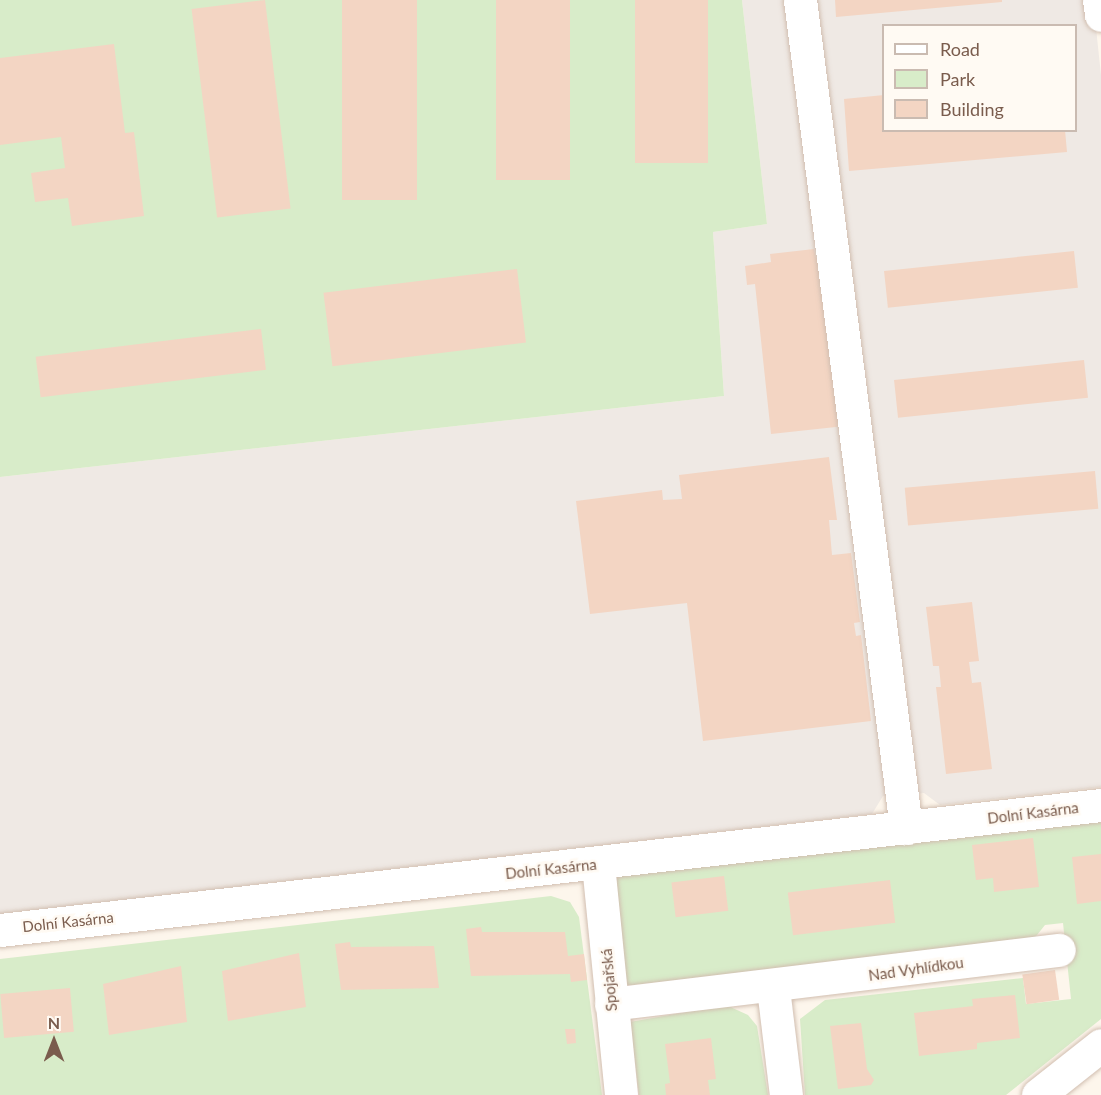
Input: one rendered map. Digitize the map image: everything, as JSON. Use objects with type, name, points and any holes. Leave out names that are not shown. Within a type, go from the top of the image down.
[{"type":"street","points":[[800,0],[906,828]]},
{"type":"street","points":[[1099,0],[1101,15]]},
{"type":"street","name":"Dolní Kasárna","points":[[0,930],[598,864],[1101,804]]},
{"type":"street","name":"Spojařská","points":[[598,864],[621,1095]]},
{"type":"street","name":"Nad Vyhlídkou","points":[[611,1004],[773,988],[1059,950]]},
{"type":"street","points":[[773,988],[786,1095]]},
{"type":"street","points":[[1038,1095],[1101,1045]]},
{"type":"shaded area","points":[[742,0],[1093,0],[1101,75],[1101,787],[940,805],[924,793],[883,796],[872,814],[0,914],[0,477],[724,396],[713,232],[767,224]]},
{"type":"green space","points":[[0,0],[742,0],[767,224],[713,232],[724,396],[0,477]]},
{"type":"green space","points":[[1101,819],[1101,1019],[1006,1095],[805,1095],[800,1019],[825,1000],[1023,978],[1026,1004],[1071,999],[1063,923],[1045,925],[1033,940],[624,986],[611,874]]},
{"type":"green space","points":[[551,896],[570,902],[579,917],[602,1095],[0,1095],[0,959]]},
{"type":"green space","points":[[726,1005],[748,1015],[757,1026],[768,1095],[639,1095],[630,1022]]},
{"type":"building","points":[[265,0],[291,208],[217,217],[192,9]]},
{"type":"building","points":[[342,0],[417,0],[417,200],[342,200]]},
{"type":"building","points":[[496,0],[570,0],[570,180],[496,180]]},
{"type":"building","points":[[635,0],[708,0],[708,163],[635,163]]},
{"type":"building","points":[[835,0],[1002,0],[1002,2],[836,17]]},
{"type":"building","points":[[114,44],[125,133],[134,132],[144,216],[72,226],[68,198],[35,202],[31,173],[65,168],[61,137],[0,145],[0,58]]},
{"type":"building","points":[[882,95],[882,132],[1065,132],[1067,152],[849,171],[844,99]]},
{"type":"building","points":[[814,249],[816,258],[826,257],[845,426],[771,434],[755,284],[747,285],[745,266],[771,262],[770,254]]},
{"type":"building","points":[[1074,251],[1078,288],[888,308],[884,271]]},
{"type":"building","points":[[517,269],[526,342],[332,366],[323,293]]},
{"type":"building","points":[[261,329],[266,370],[41,397],[36,357]]},
{"type":"building","points":[[1084,360],[1088,398],[898,418],[894,380]]},
{"type":"building","points":[[829,457],[837,520],[829,520],[832,555],[851,553],[860,622],[854,623],[856,636],[861,635],[871,721],[703,741],[687,603],[590,614],[576,501],[662,490],[663,500],[682,499],[679,475]]},
{"type":"building","points":[[1095,471],[1098,509],[908,526],[905,488]]},
{"type":"building","points":[[972,602],[979,661],[969,662],[972,683],[981,682],[992,769],[946,774],[936,687],[941,687],[939,666],[933,666],[926,607]]},
{"type":"building","points":[[1033,838],[1039,887],[994,892],[993,878],[976,880],[972,845]]},
{"type":"building","points":[[1101,854],[1101,901],[1077,904],[1072,857]]},
{"type":"building","points":[[724,876],[728,911],[676,917],[671,882]]},
{"type":"building","points":[[890,880],[895,923],[793,935],[788,893]]},
{"type":"building","points":[[481,927],[482,932],[565,932],[568,956],[584,954],[587,980],[571,982],[570,974],[471,976],[466,929]]},
{"type":"building","points":[[350,942],[351,947],[434,946],[439,988],[341,990],[335,944]]},
{"type":"building","points":[[299,953],[306,1007],[228,1021],[222,971]]},
{"type":"building","points":[[181,966],[187,1022],[109,1035],[103,984]]},
{"type":"building","points":[[1055,970],[1059,1000],[1026,1004],[1022,975]]},
{"type":"building","points":[[70,988],[74,1032],[4,1038],[0,994]]},
{"type":"building","points":[[1015,995],[1020,1038],[977,1043],[977,1049],[919,1056],[914,1013],[973,1006],[972,999]]},
{"type":"building","points":[[861,1023],[867,1069],[874,1080],[871,1085],[838,1089],[830,1026]]},
{"type":"building","points":[[565,1029],[575,1029],[576,1043],[567,1044]]},
{"type":"building","points":[[711,1038],[716,1079],[708,1080],[710,1095],[666,1095],[665,1084],[670,1083],[665,1044]]}]
